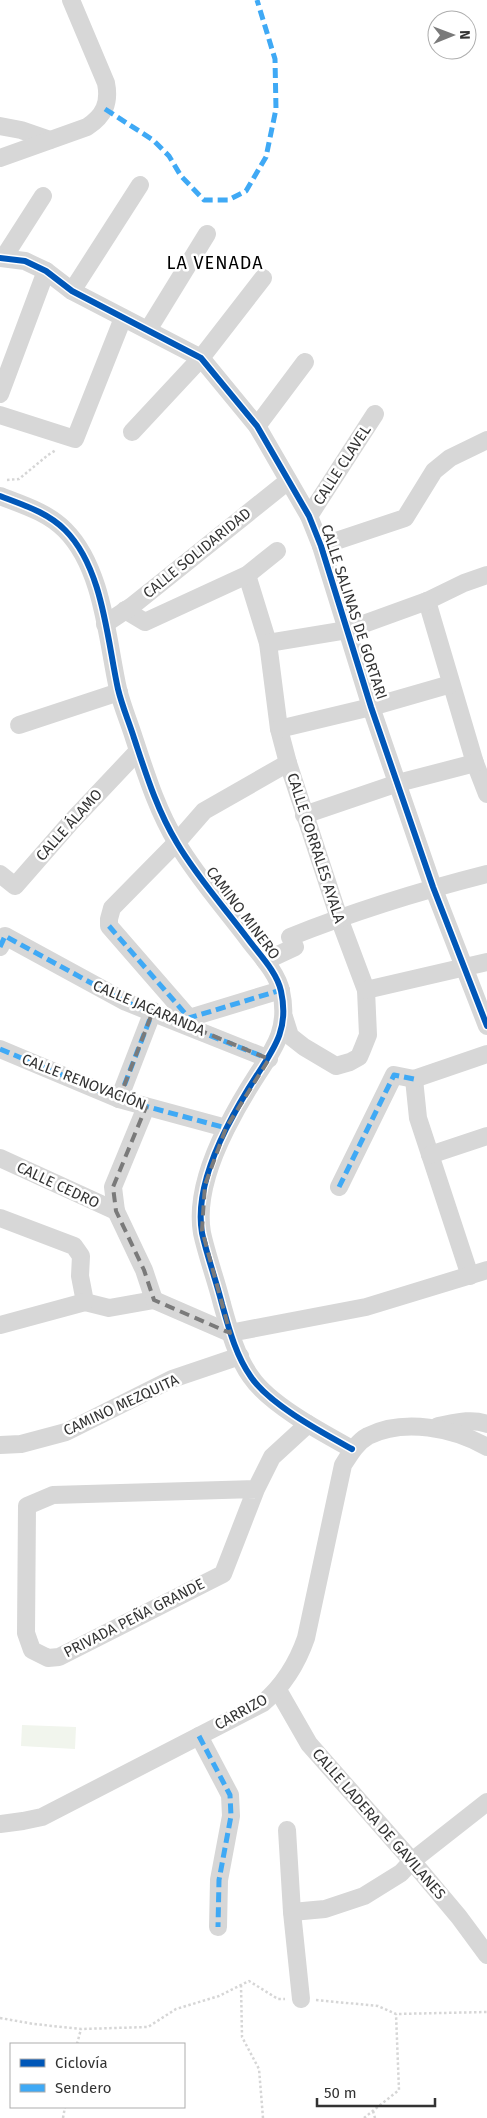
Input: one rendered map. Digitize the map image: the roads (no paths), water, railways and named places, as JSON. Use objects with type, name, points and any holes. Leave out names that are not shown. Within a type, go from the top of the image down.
[{"type":"street","points":[[0,138],[2,157],[87,127],[96,121],[107,103],[106,83],[71,0]]},
{"type":"street","points":[[0,126],[21,130],[50,140]]},
{"type":"street","points":[[72,291],[140,185]]},
{"type":"street","points":[[2,258],[43,196]]},
{"type":"street","points":[[148,330],[207,234]]},
{"type":"street","name":"CALLE SALINAS DE GORTARI","points":[[2,258],[25,261],[46,271],[72,291],[202,358],[257,426],[309,516],[321,546],[371,708],[462,967],[487,1026]]},
{"type":"street","points":[[0,394],[46,271]]},
{"type":"street","points":[[132,432],[202,358],[263,278]]},
{"type":"street","points":[[0,415],[75,439],[123,318]]},
{"type":"street","points":[[257,426],[305,362]]},
{"type":"street","name":"CALLE CLAVEL","points":[[309,516],[374,414]]},
{"type":"street","points":[[321,546],[405,518],[434,471],[450,458],[487,440]]},
{"type":"street","name":"CALLE SOLIDARIDAD","points":[[105,624],[288,481]]},
{"type":"street","name":"CAMINO MINERO","points":[[0,496],[49,517],[66,530],[89,564],[105,624],[119,692],[159,809],[197,873],[265,961],[278,981],[284,1016],[280,1036],[270,1059],[258,1074],[226,1128],[210,1166],[205,1185],[202,1230],[230,1333],[252,1378],[264,1392],[308,1424],[352,1450]]},
{"type":"street","points":[[125,610],[144,622],[246,575],[277,551]]},
{"type":"street","name":"CALLE CORRALES AYALA","points":[[246,575],[268,643],[279,729],[288,762],[339,918],[366,990],[368,1035],[359,1057],[336,1066],[304,1047],[290,1036],[284,1016]]},
{"type":"street","points":[[268,643],[347,630],[427,601],[464,582],[487,575]]},
{"type":"street","points":[[427,601],[475,763],[487,794]]},
{"type":"street","points":[[279,729],[371,708],[451,684]]},
{"type":"street","points":[[20,725],[119,692]]},
{"type":"street","name":"CALLE ÁLAMO","points":[[0,874],[15,886],[71,822],[138,752]]},
{"type":"street","points":[[177,842],[204,811],[288,762]]},
{"type":"street","points":[[304,815],[398,784],[475,763]]},
{"type":"street","name":"CALLE JACARANDA","points":[[177,842],[112,908],[109,926],[189,1018],[281,990]]},
{"type":"street","points":[[265,961],[295,947],[290,937],[339,918],[433,887],[487,874]]},
{"type":"street","name":"CALLE JACARANDA","points":[[3,942],[126,1002],[270,1059]]},
{"type":"street","points":[[366,990],[487,962]]},
{"type":"street","points":[[119,1098],[153,1012]]},
{"type":"street","name":"CALLE RENOVACIÓN","points":[[0,1049],[119,1098],[226,1128]]},
{"type":"street","points":[[339,1187],[394,1075],[414,1079],[487,1054]]},
{"type":"street","points":[[414,1079],[418,1118],[470,1276]]},
{"type":"street","points":[[146,1107],[113,1187],[116,1211],[144,1270],[154,1300]]},
{"type":"street","points":[[430,1155],[487,1136]]},
{"type":"street","name":"CALLE CEDRO","points":[[0,1158],[116,1211]]},
{"type":"street","points":[[0,1218],[74,1246],[81,1256],[80,1276],[85,1302]]},
{"type":"street","points":[[0,1325],[85,1302],[109,1308],[154,1300],[230,1333],[366,1307],[487,1270]]},
{"type":"street","name":"CAMINO MEZQUITA","points":[[0,1445],[21,1444],[66,1432],[172,1379],[240,1356]]},
{"type":"street","points":[[352,1450],[367,1436],[387,1429],[430,1428],[461,1422],[481,1422],[487,1424]]},
{"type":"street","name":"PRIVADA PEÑA GRANDE","points":[[256,1489],[53,1495],[27,1506],[26,1633],[32,1650],[48,1658],[59,1657],[223,1574],[256,1489],[272,1457],[308,1424]]},
{"type":"street","points":[[430,1428],[452,1432],[473,1439],[487,1447]]},
{"type":"street","name":"CARRIZO","points":[[0,1824],[23,1822],[42,1816],[263,1702],[278,1690],[299,1658],[306,1638],[338,1483],[343,1465],[352,1450]]},
{"type":"street","name":"CALLE LADERA DE GAVILANES","points":[[278,1690],[309,1744],[412,1861],[459,1917],[487,1955]]},
{"type":"street","points":[[199,1736],[230,1795],[230,1816],[219,1880],[218,1927]]},
{"type":"street","points":[[292,1912],[325,1908],[364,1896],[401,1873],[412,1861],[487,1802]]},
{"type":"street","points":[[287,1830],[292,1912],[301,1999]]},
{"type":"district","name":"LA VENADA","points":[[215,263]]}]
